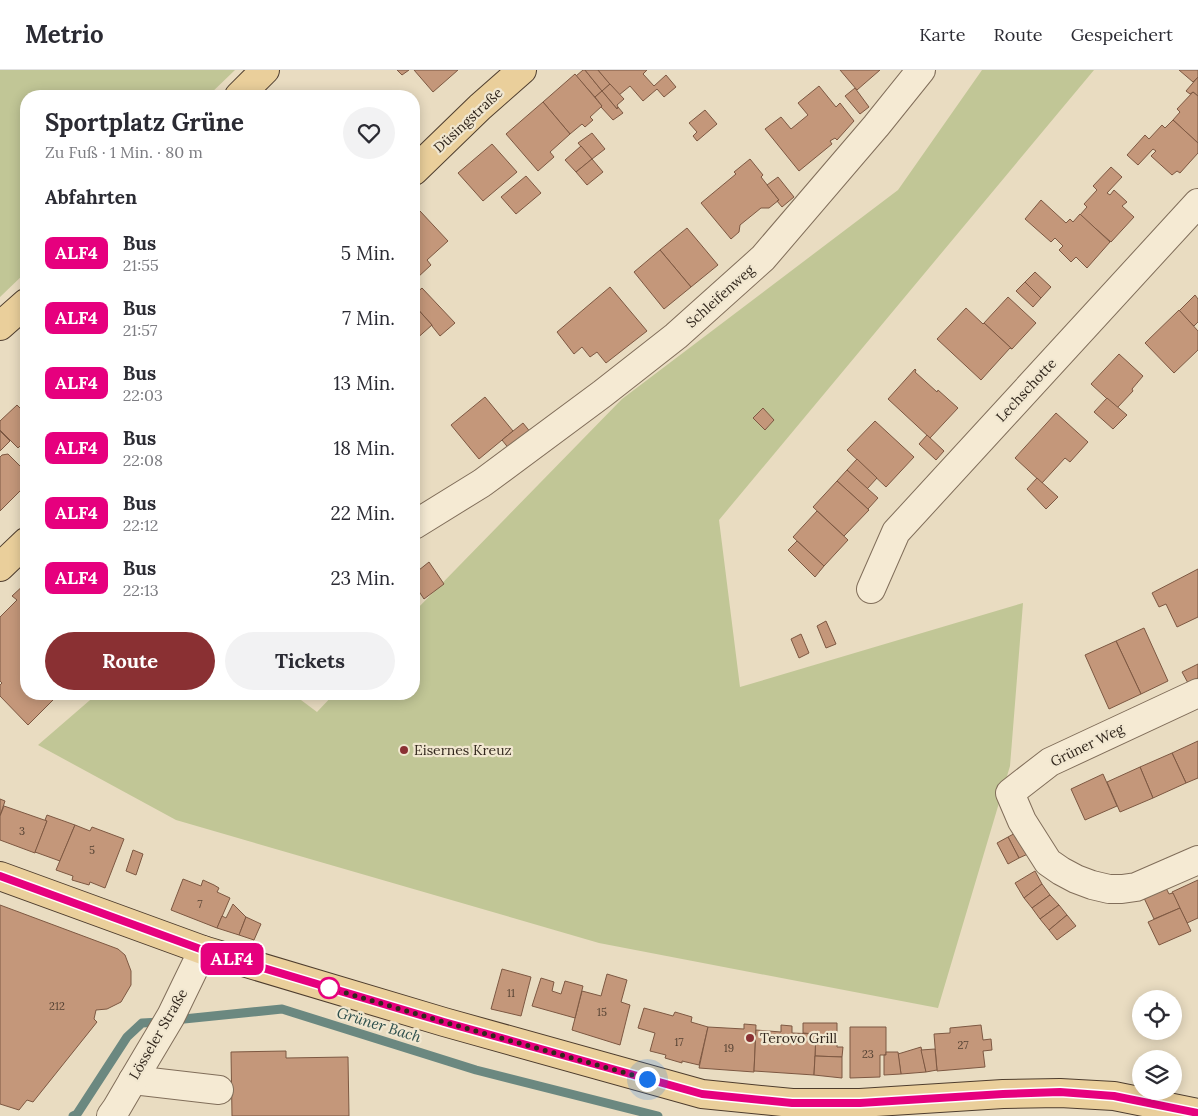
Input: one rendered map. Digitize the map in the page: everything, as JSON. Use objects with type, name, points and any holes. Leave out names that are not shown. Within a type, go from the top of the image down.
[{"type":"main road","points":[[244,90],[265,70]]},
{"type":"main road","name":"Düsingstraße","points":[[420,165],[522,70]]},
{"type":"main road","points":[[0,326],[20,308]]},
{"type":"main road","points":[[0,567],[20,548]]},
{"type":"main road","points":[[0,876],[203,950],[444,1022],[702,1094],[791,1110],[860,1103],[1060,1092],[1114,1096],[1198,1113]]},
{"type":"street","name":"Schleifenweg","points":[[420,521],[482,483],[602,394],[676,336],[763,258],[876,126],[921,70]]},
{"type":"street","name":"Lechschotte","points":[[871,589],[896,532],[1198,203]]},
{"type":"street","name":"Grüner Weg","points":[[1198,693],[1050,762],[1010,793],[1022,821],[1048,862],[1076,879],[1092,885],[1109,889],[1136,887],[1198,860]]},
{"type":"street","name":"Lösseler Straße","points":[[111,1116],[165,1027],[203,950]]},
{"type":"street","points":[[132,1080],[219,1090]]},
{"type":"green space","points":[[0,70],[235,70],[214,90],[20,90],[20,278],[0,297]]},
{"type":"green space","points":[[982,70],[1094,70],[719,520],[740,687],[1023,603],[1010,766],[938,1008],[599,943],[176,820],[38,745],[90,700],[301,700],[317,712],[328,700],[420,700],[420,606],[622,399],[898,190]]},
{"type":"building","points":[[397,70],[409,70],[402,75]]},
{"type":"building","points":[[414,70],[458,70],[433,92]]},
{"type":"building","points":[[583,70],[602,91],[595,97],[576,76]]},
{"type":"building","points":[[585,70],[598,70],[610,84],[602,91]]},
{"type":"building","points":[[598,70],[647,70],[643,74],[654,86],[666,75],[676,87],[664,97],[657,89],[643,101],[630,86],[619,95]]},
{"type":"building","points":[[840,70],[880,70],[857,90]]},
{"type":"building","points":[[1179,70],[1198,70],[1198,77],[1193,82]]},
{"type":"building","points":[[575,74],[602,106],[590,117],[593,120],[585,127],[582,124],[570,134],[543,102]]},
{"type":"building","points":[[1198,77],[1198,96],[1193,92],[1190,94],[1186,91]]},
{"type":"building","points":[[610,84],[624,99],[617,105],[617,109],[602,91]]},
{"type":"building","points":[[819,86],[836,107],[840,103],[854,121],[837,140],[835,138],[830,141],[832,144],[799,171],[765,129],[781,117],[791,129],[808,115],[798,103]]},
{"type":"building","points":[[855,88],[869,107],[860,114],[845,96]]},
{"type":"building","points":[[602,91],[617,109],[618,107],[623,113],[613,120],[595,97]]},
{"type":"building","points":[[1193,92],[1198,96],[1198,143],[1173,120],[1180,112],[1177,109]]},
{"type":"building","points":[[543,102],[570,134],[550,152],[554,157],[538,171],[506,134]]},
{"type":"building","points":[[705,110],[717,124],[697,141],[693,136],[697,132],[689,123]]},
{"type":"building","points":[[1173,120],[1198,143],[1198,153],[1180,173],[1177,171],[1172,175],[1151,156],[1156,151],[1153,149],[1138,165],[1127,155],[1145,135],[1149,139],[1162,125],[1165,128]]},
{"type":"building","points":[[592,133],[605,149],[592,159],[578,143]]},
{"type":"building","points":[[492,144],[517,172],[483,201],[458,173]]},
{"type":"building","points":[[581,146],[592,159],[576,172],[565,160]]},
{"type":"building","points":[[592,159],[603,172],[587,185],[576,172]]},
{"type":"building","points":[[750,159],[779,200],[769,208],[761,208],[740,225],[739,232],[731,239],[701,203],[736,174],[734,172]]},
{"type":"building","points":[[1111,167],[1122,177],[1107,193],[1110,195],[1114,190],[1127,202],[1122,206],[1134,217],[1111,242],[1080,215],[1087,207],[1084,204],[1097,190],[1093,186]]},
{"type":"building","points":[[526,176],[541,193],[516,214],[501,197]]},
{"type":"building","points":[[778,177],[794,197],[782,207],[767,185]]},
{"type":"building","points":[[1041,200],[1066,223],[1070,219],[1073,222],[1080,214],[1110,242],[1087,268],[1076,257],[1071,262],[1059,250],[1063,246],[1055,238],[1051,242],[1025,219]]},
{"type":"building","points":[[420,211],[448,241],[427,260],[431,265],[420,275]]},
{"type":"building","points":[[687,228],[718,265],[691,287],[660,250]]},
{"type":"building","points":[[660,250],[691,287],[664,309],[634,272]]},
{"type":"building","points":[[1035,272],[1051,287],[1041,298],[1025,282]]},
{"type":"building","points":[[1025,282],[1041,298],[1033,307],[1016,291]]},
{"type":"building","points":[[610,287],[647,331],[606,363],[597,352],[590,357],[582,347],[574,354],[557,332]]},
{"type":"building","points":[[422,288],[455,323],[440,336],[420,312],[420,290]]},
{"type":"building","points":[[1195,295],[1198,299],[1198,322],[1194,326],[1179,311]]},
{"type":"building","points":[[1008,297],[1036,323],[1012,349],[984,323]]},
{"type":"building","points":[[966,308],[1012,349],[1010,348],[981,380],[937,339]]},
{"type":"building","points":[[1179,310],[1198,331],[1198,350],[1174,373],[1145,343]]},
{"type":"building","points":[[420,312],[432,325],[420,336]]},
{"type":"building","points":[[1119,354],[1143,376],[1132,389],[1133,391],[1117,408],[1091,384]]},
{"type":"building","points":[[915,369],[915,372],[937,392],[938,390],[958,408],[930,438],[888,399]]},
{"type":"building","points":[[485,397],[513,431],[479,459],[451,425]]},
{"type":"building","points":[[1107,398],[1127,415],[1113,429],[1094,412]]},
{"type":"building","points":[[17,405],[20,408],[20,446],[18,448],[0,430],[0,421]]},
{"type":"building","points":[[763,408],[774,420],[765,430],[753,418]]},
{"type":"building","points":[[1056,413],[1088,442],[1070,462],[1065,458],[1042,483],[1015,458]]},
{"type":"building","points":[[875,421],[914,457],[886,487],[847,450]]},
{"type":"building","points":[[523,423],[531,433],[510,450],[502,440]]},
{"type":"building","points":[[0,431],[10,441],[0,451]]},
{"type":"building","points":[[927,435],[944,451],[936,460],[919,444]]},
{"type":"building","points":[[8,454],[20,466],[20,491],[0,511],[0,457]]},
{"type":"building","points":[[857,459],[877,478],[867,489],[847,470]]},
{"type":"building","points":[[847,470],[878,498],[868,509],[837,481]]},
{"type":"building","points":[[1037,478],[1058,497],[1046,509],[1027,489]]},
{"type":"building","points":[[837,481],[869,510],[844,536],[813,507]]},
{"type":"building","points":[[817,511],[848,540],[824,566],[793,537]]},
{"type":"building","points":[[797,541],[824,566],[815,577],[788,550]]},
{"type":"building","points":[[429,562],[444,584],[424,599],[420,593],[420,569]]},
{"type":"building","points":[[1198,569],[1198,617],[1177,627],[1166,604],[1159,607],[1152,593]]},
{"type":"building","points":[[20,589],[20,700],[53,700],[28,725],[0,696],[0,685],[2,683],[0,681],[0,617],[17,600],[12,596]]},
{"type":"building","points":[[826,621],[836,644],[826,648],[817,626]]},
{"type":"building","points":[[1144,628],[1168,681],[1141,694],[1116,641]]},
{"type":"building","points":[[801,634],[809,653],[799,658],[791,639]]},
{"type":"building","points":[[1116,641],[1141,694],[1109,709],[1085,655]]},
{"type":"building","points":[[1198,664],[1198,678],[1188,683],[1182,672]]},
{"type":"building","points":[[1198,741],[1198,778],[1186,783],[1172,753]]},
{"type":"building","points":[[1172,753],[1186,783],[1153,798],[1140,767]]},
{"type":"building","points":[[1140,767],[1153,798],[1120,812],[1107,782]]},
{"type":"building","points":[[1103,774],[1117,806],[1085,820],[1071,789]]},
{"type":"building","points":[[0,799],[5,801],[0,816]]},
{"type":"building","points":[[4,806],[47,821],[35,853],[0,840],[0,816]]},
{"type":"building","points":[[47,815],[75,825],[60,861],[35,852],[47,821],[45,820]]},
{"type":"building","points":[[75,825],[90,831],[92,827],[124,839],[105,888],[90,882],[89,885],[72,880],[73,876],[56,870]]},
{"type":"building","points":[[1019,831],[1030,853],[1019,858],[1008,837]]},
{"type":"building","points":[[1008,837],[1019,858],[1008,864],[997,843]]},
{"type":"building","points":[[133,850],[143,854],[136,875],[126,871]]},
{"type":"building","points":[[1035,871],[1042,884],[1024,898],[1015,883]]},
{"type":"building","points":[[183,879],[201,886],[203,880],[219,888],[217,892],[230,898],[217,928],[171,910]]},
{"type":"building","points":[[1198,880],[1198,918],[1187,923],[1172,892]]},
{"type":"building","points":[[1042,884],[1050,895],[1032,908],[1024,898]]},
{"type":"building","points":[[1166,888],[1169,894],[1173,893],[1180,908],[1154,919],[1144,898]]},
{"type":"building","points":[[1050,895],[1059,905],[1040,919],[1032,908]]},
{"type":"building","points":[[233,904],[246,917],[239,935],[217,928],[222,916],[226,918]]},
{"type":"building","points":[[0,905],[118,949],[125,955],[131,971],[131,985],[121,1002],[107,1009],[96,1010],[94,1019],[97,1022],[33,1102],[27,1100],[19,1110],[0,1104]]},
{"type":"building","points":[[1059,905],[1067,915],[1049,930],[1040,919]]},
{"type":"building","points":[[1180,908],[1191,931],[1159,945],[1148,922]]},
{"type":"building","points":[[1067,915],[1076,926],[1057,940],[1049,930]]},
{"type":"building","points":[[246,917],[261,924],[254,940],[239,935]]},
{"type":"building","points":[[502,969],[531,977],[521,1016],[491,1009]]},
{"type":"building","points":[[607,974],[627,980],[621,1002],[630,1005],[620,1045],[572,1030],[582,991],[601,996]]},
{"type":"building","points":[[541,978],[554,982],[552,991],[561,994],[565,981],[583,986],[575,1018],[532,1006]]},
{"type":"building","points":[[644,1008],[673,1016],[675,1012],[692,1017],[691,1022],[708,1027],[699,1065],[682,1061],[682,1063],[665,1058],[666,1055],[650,1051],[655,1033],[638,1028]]},
{"type":"building","points":[[803,1023],[837,1023],[837,1047],[843,1047],[842,1057],[815,1056],[816,1034],[803,1033]]},
{"type":"building","points":[[744,1024],[756,1025],[754,1072],[699,1068],[708,1027],[744,1029]]},
{"type":"building","points":[[781,1025],[792,1026],[792,1033],[816,1034],[814,1075],[754,1071],[756,1030],[781,1032]]},
{"type":"building","points":[[981,1025],[983,1040],[991,1039],[992,1050],[983,1051],[985,1067],[937,1071],[934,1034],[950,1033],[950,1028]]},
{"type":"building","points":[[850,1027],[886,1027],[886,1055],[880,1055],[880,1077],[850,1078]]},
{"type":"building","points":[[921,1047],[926,1072],[901,1074],[898,1054]]},
{"type":"building","points":[[935,1049],[937,1070],[926,1072],[921,1050]]},
{"type":"building","points":[[286,1051],[286,1058],[348,1057],[349,1116],[232,1116],[231,1052]]},
{"type":"building","points":[[886,1052],[898,1052],[901,1074],[884,1075],[884,1055],[886,1055]]},
{"type":"building","points":[[815,1056],[842,1057],[842,1078],[814,1075]]},
{"type":"waterway","name":"Grüner Bach","points":[[174,1020],[282,1009],[476,1070],[658,1116]]},
{"type":"waterway","name":"Grüner Bach","points":[[73,1116],[77,1114],[127,1037],[142,1023],[161,1022]]},
{"type":"bus line","name":"ALF4","points":[[0,876],[203,950],[444,1022],[702,1094],[792,1103],[860,1103],[1060,1092],[1114,1096],[1198,1113]]},
{"type":"place","name":"Eisernes Kreuz","points":[[404,750]]},
{"type":"place","name":"Terovo Grill","points":[[750,1038]]},
{"type":"route","points":[[329,988],[647,1079]]}]
